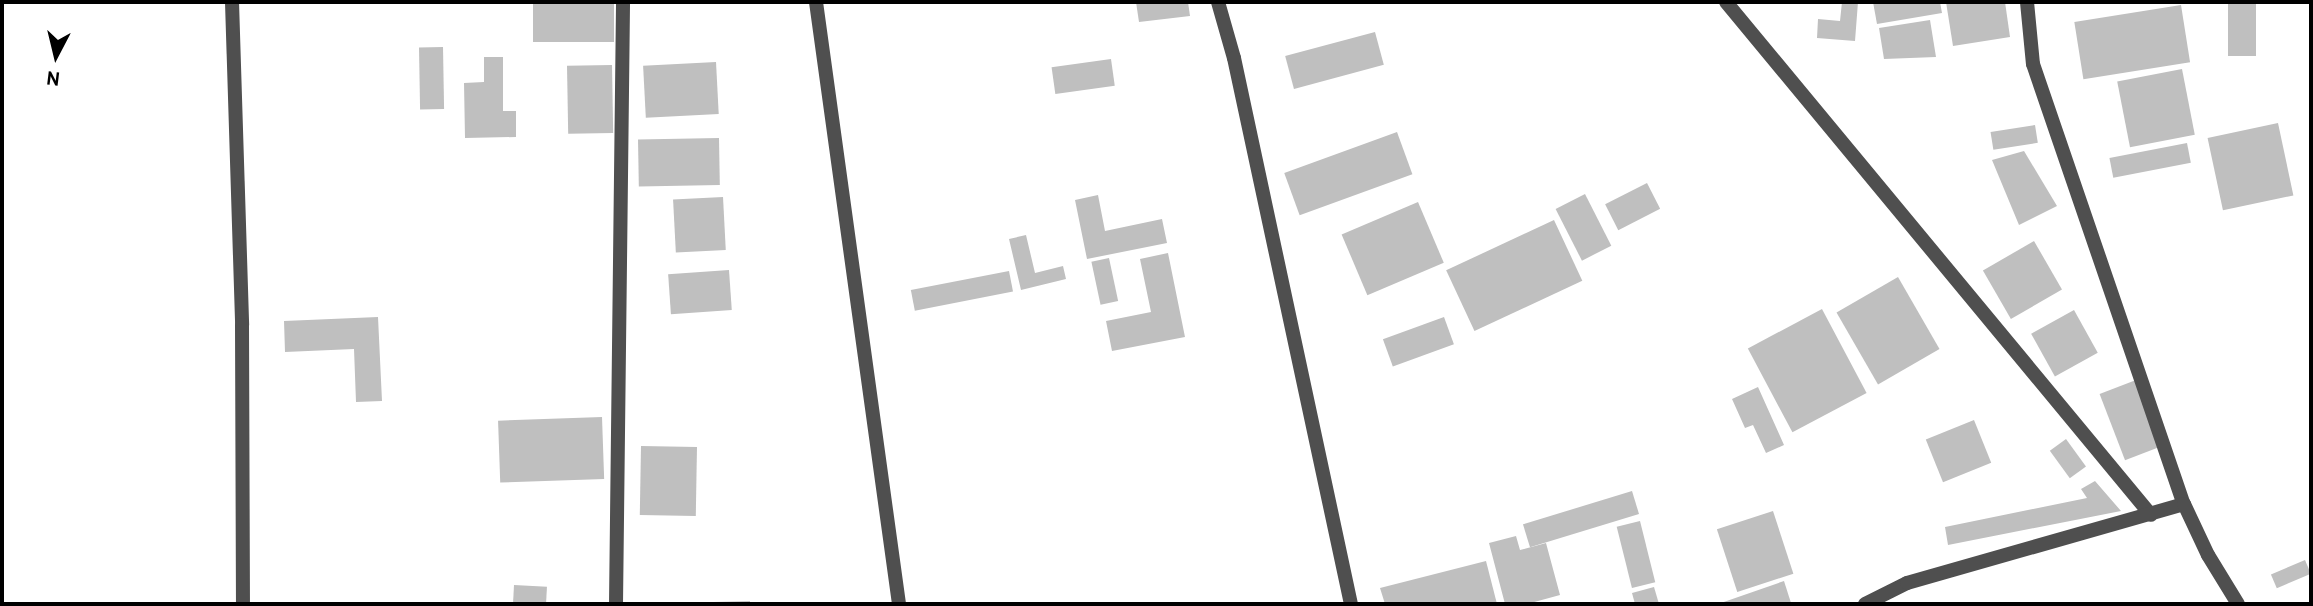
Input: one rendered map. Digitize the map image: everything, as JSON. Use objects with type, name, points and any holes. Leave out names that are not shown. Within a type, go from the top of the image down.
[{"type":"street","points":[[232,2],[242,325],[243,604]]},
{"type":"street","points":[[616,604],[623,2]]},
{"type":"street","points":[[817,2],[899,604]]},
{"type":"street","points":[[1218,2],[1234,58],[1351,604]]},
{"type":"street","points":[[1726,2],[2151,515]]},
{"type":"street","points":[[2027,2],[2033,64],[2184,504],[2208,555],[2238,604]]},
{"type":"street","points":[[1865,604],[1907,583],[2184,504]]},
{"type":"building","points":[[533,2],[614,2],[614,42],[533,42]]},
{"type":"building","points":[[1136,2],[1188,2],[1190,16],[1139,22]]},
{"type":"building","points":[[1842,2],[1858,2],[1855,41],[1817,38],[1818,19],[1840,21]]},
{"type":"building","points":[[1873,2],[1940,2],[1942,13],[1877,24]]},
{"type":"building","points":[[1946,2],[2005,2],[2010,37],[1953,46]]},
{"type":"building","points":[[2228,2],[2256,2],[2256,56],[2228,56]]},
{"type":"building","points":[[2181,5],[2190,62],[2083,79],[2074,22]]},
{"type":"building","points":[[1930,20],[1936,57],[1884,59],[1879,28]]},
{"type":"building","points":[[1375,32],[1384,65],[1294,89],[1285,56]]},
{"type":"building","points":[[419,47],[443,47],[444,109],[420,109]]},
{"type":"building","points":[[484,57],[503,57],[503,111],[516,111],[516,137],[465,138],[464,83],[484,82]]},
{"type":"building","points":[[1111,59],[1115,86],[1055,94],[1052,67]]},
{"type":"building","points":[[716,62],[719,114],[646,118],[643,66]]},
{"type":"building","points":[[612,65],[613,133],[568,134],[567,66]]},
{"type":"building","points":[[2182,69],[2195,135],[2130,147],[2117,82]]},
{"type":"building","points":[[2278,123],[2293,195],[2223,210],[2208,138]]},
{"type":"building","points":[[2035,125],[2038,143],[1993,150],[1991,132]]},
{"type":"building","points":[[1397,132],[1412,174],[1300,215],[1284,173]]},
{"type":"building","points":[[719,138],[720,185],[639,186],[638,139]]},
{"type":"building","points":[[2187,143],[2191,163],[2113,178],[2109,158]]},
{"type":"building","points":[[2024,151],[2057,206],[2019,225],[1992,160]]},
{"type":"building","points":[[1647,183],[1660,209],[1618,230],[1605,204]]},
{"type":"building","points":[[1585,194],[1611,246],[1582,261],[1556,209]]},
{"type":"building","points":[[1098,195],[1105,231],[1162,219],[1167,243],[1087,259],[1075,200]]},
{"type":"building","points":[[723,197],[726,250],[676,253],[673,200]]},
{"type":"building","points":[[1418,202],[1444,263],[1367,295],[1342,234]]},
{"type":"building","points":[[1554,220],[1582,281],[1474,331],[1446,270]]},
{"type":"building","points":[[1026,235],[1035,273],[1063,266],[1066,279],[1021,290],[1009,239]]},
{"type":"building","points":[[2034,241],[2062,289],[2011,319],[1983,270]]},
{"type":"building","points":[[1168,253],[1185,337],[1112,351],[1106,321],[1151,312],[1140,259]]},
{"type":"building","points":[[1109,258],[1118,301],[1101,305],[1091,262]]},
{"type":"building","points":[[729,270],[732,310],[671,314],[668,274]]},
{"type":"building","points":[[1009,271],[1013,292],[915,311],[911,290]]},
{"type":"building","points":[[1898,277],[1940,349],[1878,384],[1837,312]]},
{"type":"building","points":[[1822,309],[1867,393],[1792,432],[1748,348]]},
{"type":"building","points":[[2074,310],[2098,353],[2055,377],[2031,334]]},
{"type":"building","points":[[378,317],[382,401],[356,402],[354,349],[285,352],[284,321]]},
{"type":"building","points":[[1444,317],[1454,344],[1393,366],[1383,339]]},
{"type":"building","points":[[2136,380],[2161,446],[2125,460],[2100,394]]},
{"type":"building","points":[[1758,387],[1784,445],[1766,453],[1753,425],[1745,428],[1732,399]]},
{"type":"building","points":[[602,417],[604,479],[500,483],[498,421]]},
{"type":"building","points":[[1974,420],[1991,463],[1943,482],[1926,439]]},
{"type":"building","points":[[2066,439],[2086,467],[2070,478],[2050,451]]},
{"type":"building","points":[[641,446],[697,447],[696,516],[640,515]]},
{"type":"building","points":[[2095,481],[2121,511],[1948,545],[1945,527],[2087,498],[2081,489]]},
{"type":"building","points":[[1632,491],[1639,514],[1530,547],[1523,524]]},
{"type":"building","points":[[1773,511],[1793,574],[1737,592],[1717,529]]},
{"type":"building","points":[[1640,521],[1655,582],[1632,588],[1617,527]]},
{"type":"building","points":[[1516,536],[1520,550],[1546,543],[1560,595],[1527,604],[1505,604],[1489,543]]},
{"type":"building","points":[[2305,560],[2311,574],[2277,588],[2271,574]]},
{"type":"building","points":[[1486,561],[1497,604],[1385,604],[1380,588]]},
{"type":"building","points":[[1784,581],[1791,603],[1718,604]]},
{"type":"building","points":[[514,585],[547,587],[546,604],[513,604]]},
{"type":"building","points":[[1654,587],[1659,604],[1635,604],[1632,593]]},
{"type":"building","points":[[750,601],[750,604],[713,604],[713,602]]}]
